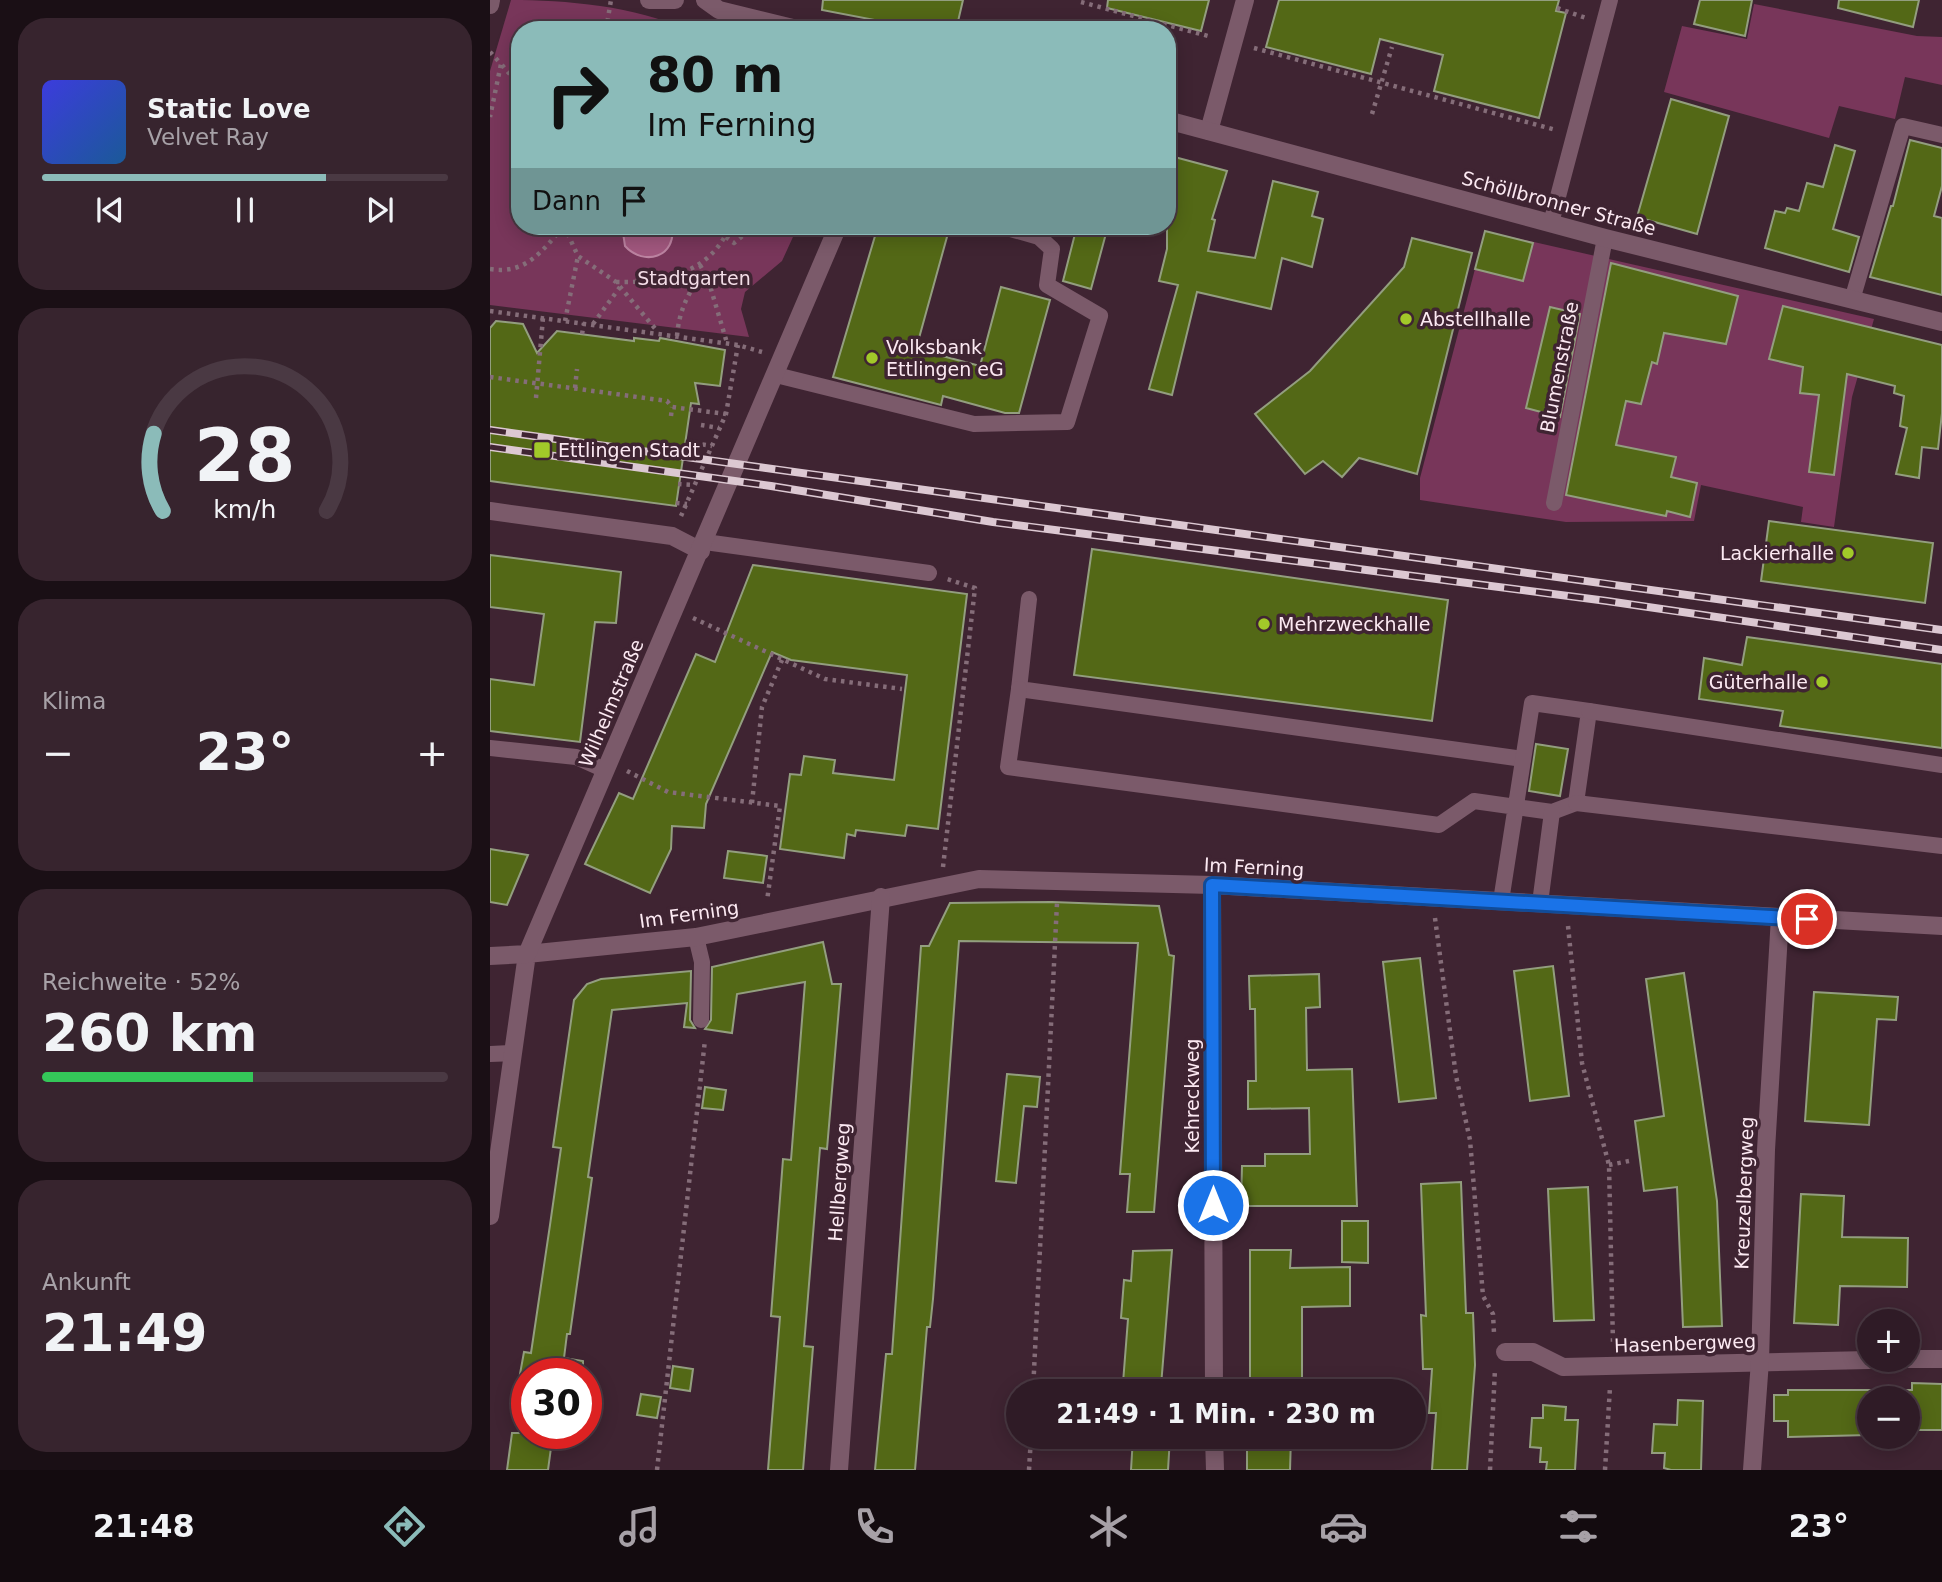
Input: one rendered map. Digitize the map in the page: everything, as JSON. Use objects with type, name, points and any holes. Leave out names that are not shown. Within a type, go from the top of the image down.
[{"type":"street","points":[[649,0],[675,0]]},
{"type":"street","points":[[705,0],[719,10],[764,21]]},
{"type":"street","points":[[1209,131],[1245,0]]},
{"type":"street","name":"Schöllbronner Straße","points":[[1176,122],[1605,238],[1942,322]]},
{"type":"street","name":"Wilhelmstraße","points":[[490,1216],[527,954],[834,235]]},
{"type":"street","points":[[490,511],[672,536],[703,546]]},
{"type":"street","name":"Im Ferning","points":[[490,956],[696,937],[944,884],[979,879],[1212,885],[1942,926]]},
{"type":"street","name":"Kehreckweg","points":[[1212,885],[1214,1379]]},
{"type":"street","name":"Hellbergweg","points":[[839,1470],[881,897]]},
{"type":"street","name":"Kreuzelbergweg","points":[[1752,1470],[1760,1361],[1766,1150],[1780,917]]},
{"type":"street","name":"Hasenbergweg","points":[[1498,1352],[1533,1352],[1563,1367],[1857,1360]]},
{"type":"street","points":[[1920,1359],[1942,1359]]},
{"type":"street","points":[[1214,1449],[1214,1470]]},
{"type":"lane","points":[[1551,223],[1610,0]]},
{"type":"lane","points":[[1852,300],[1903,127],[1942,135]]},
{"type":"lane","points":[[776,375],[974,424],[1067,422],[1101,316],[1047,285],[1052,249],[1039,237],[1032,235]]},
{"type":"lane","name":"Blumenstraße","points":[[1555,503],[1605,238]]},
{"type":"lane","points":[[703,546],[929,573]]},
{"type":"lane","points":[[1029,599],[1008,767],[1439,825],[1474,802],[1552,813],[1576,803],[1942,846]]},
{"type":"lane","points":[[1018,690],[1523,759]]},
{"type":"lane","points":[[1501,901],[1532,704],[1942,765]]},
{"type":"lane","points":[[1576,803],[1589,711]]},
{"type":"lane","points":[[490,748],[576,757],[606,766]]},
{"type":"lane","points":[[1539,904],[1552,813]]},
{"type":"lane","points":[[696,937],[702,962],[701,1020]]},
{"type":"lane","points":[[490,1054],[513,1053]]},
{"type":"path","points":[[608,21],[611,0]]},
{"type":"path","points":[[1081,2],[1151,21]]},
{"type":"path","points":[[1557,8],[1574,16],[1604,23]]},
{"type":"path","points":[[1176,28],[1574,135]]},
{"type":"path","points":[[1372,114],[1392,47]]},
{"type":"path","points":[[490,52],[511,76]]},
{"type":"path","points":[[490,117],[501,64]]},
{"type":"path","points":[[490,269],[502,271],[528,265],[556,235]]},
{"type":"path","points":[[568,235],[578,256],[618,285],[659,333]]},
{"type":"path","points":[[618,285],[674,278],[700,265],[726,237],[734,243],[744,235]]},
{"type":"path","points":[[565,321],[578,256]]},
{"type":"path","points":[[700,265],[727,343]]},
{"type":"path","points":[[677,336],[678,319],[690,289],[704,272]]},
{"type":"path","points":[[593,324],[618,285]]},
{"type":"path","points":[[490,311],[738,345],[726,414],[672,536]]},
{"type":"path","points":[[536,398],[543,318]]},
{"type":"path","points":[[582,334],[584,323]]},
{"type":"path","points":[[575,388],[577,369]]},
{"type":"path","points":[[490,377],[667,401],[672,407],[726,414]]},
{"type":"path","points":[[671,416],[672,407]]},
{"type":"path","points":[[701,425],[719,428]]},
{"type":"path","points":[[694,443],[712,446]]},
{"type":"path","points":[[678,484],[695,485]]},
{"type":"path","points":[[676,503],[687,504]]},
{"type":"path","points":[[929,573],[975,588],[943,867],[944,884]]},
{"type":"path","points":[[674,609],[825,679],[902,689]]},
{"type":"path","points":[[752,803],[762,707],[782,660]]},
{"type":"path","points":[[606,766],[668,792],[780,806],[767,900],[771,923]]},
{"type":"path","points":[[1034,1379],[1058,879]]},
{"type":"path","points":[[1432,898],[1456,1076],[1470,1140],[1483,1296],[1493,1314],[1498,1352],[1490,1470]]},
{"type":"path","points":[[1566,905],[1582,1063],[1609,1165],[1614,1367],[1605,1470]]},
{"type":"path","points":[[657,1470],[706,1027],[701,1020]]},
{"type":"path","points":[[1609,1165],[1629,1161]]},
{"type":"path","points":[[1029,1470],[1030,1449]]},
{"type":"green space","name":"Stadtgarten","points":[[511,0],[600,6],[663,21],[511,21],[511,235],[794,235],[782,261],[745,292],[741,309],[749,337],[490,305],[490,71]]},
{"type":"green space","points":[[1754,4],[1917,36],[1942,37],[1942,85],[1905,77],[1895,119],[1839,106],[1829,138],[1664,92],[1682,26],[1747,39]]},
{"type":"green space","points":[[1485,231],[1874,319],[1852,397],[1834,527],[1801,522],[1803,507],[1701,485],[1694,521],[1566,522],[1420,500],[1420,478]]},
{"type":"shaded area","points":[[623,235],[672,235],[669,245],[658,256],[641,256],[625,246]]},
{"type":"building","points":[[823,0],[963,0],[958,21],[880,21],[822,10]]},
{"type":"building","points":[[1108,0],[1209,0],[1201,31],[1176,25],[1176,21],[1160,21],[1107,8]]},
{"type":"building","points":[[1279,0],[1559,0],[1556,11],[1566,13],[1539,118],[1434,91],[1443,55],[1380,39],[1371,74],[1266,47]]},
{"type":"building","points":[[1700,0],[1752,0],[1745,36],[1694,24]]},
{"type":"building","points":[[1839,0],[1919,0],[1913,27],[1838,8]]},
{"type":"building","points":[[1671,99],[1729,116],[1697,234],[1637,217]]},
{"type":"building","points":[[1910,140],[1942,148],[1942,186],[1934,216],[1942,218],[1942,295],[1870,277],[1893,206]]},
{"type":"building","points":[[1835,145],[1855,151],[1833,229],[1859,237],[1849,272],[1765,248],[1775,211],[1785,213],[1787,208],[1799,211],[1807,183],[1823,187]]},
{"type":"building","points":[[1176,157],[1227,171],[1212,219],[1215,220],[1208,251],[1255,258],[1273,181],[1318,192],[1312,216],[1323,219],[1312,267],[1282,258],[1271,309],[1197,292],[1172,395],[1149,389],[1178,285],[1159,281],[1167,249],[1167,235],[1176,235]]},
{"type":"building","points":[[1485,231],[1533,243],[1523,281],[1475,269]]},
{"type":"building","points":[[875,235],[948,235],[916,349],[980,366],[1001,287],[1050,300],[1019,413],[1005,413],[943,396],[941,405],[833,377]]},
{"type":"building","points":[[1075,235],[1106,235],[1091,289],[1063,281]]},
{"type":"building","name":"Abstellhalle","points":[[1412,238],[1472,253],[1417,474],[1359,458],[1342,477],[1323,461],[1305,474],[1255,414],[1310,371],[1404,267]]},
{"type":"building","points":[[1611,263],[1738,296],[1726,344],[1664,333],[1657,364],[1652,362],[1641,404],[1626,401],[1616,445],[1676,457],[1671,477],[1697,483],[1690,517],[1667,511],[1666,516],[1566,495]]},
{"type":"building","points":[[1783,306],[1942,345],[1942,413],[1938,449],[1922,447],[1919,478],[1896,474],[1907,428],[1900,426],[1904,396],[1894,393],[1895,386],[1847,374],[1834,475],[1809,472],[1819,395],[1800,393],[1803,367],[1769,359]]},
{"type":"building","points":[[1550,307],[1580,314],[1560,417],[1526,408]]},
{"type":"building","points":[[496,321],[523,324],[537,353],[557,331],[634,341],[634,338],[659,341],[660,338],[725,350],[720,386],[695,383],[699,404],[691,403],[676,506],[490,481],[490,328]]},
{"type":"building","name":"Lackierhalle","points":[[1769,521],[1933,543],[1925,603],[1761,581]]},
{"type":"building","name":"Mehrzweckhalle","points":[[1092,549],[1448,600],[1432,721],[1074,675]]},
{"type":"building","points":[[490,555],[621,572],[616,623],[595,622],[580,742],[490,731],[490,679],[534,685],[544,614],[490,607]]},
{"type":"building","points":[[753,565],[967,594],[938,829],[907,825],[905,836],[856,830],[855,836],[847,834],[844,858],[780,849],[790,774],[801,775],[804,756],[835,760],[833,773],[894,780],[907,675],[791,660],[772,652],[706,804],[704,828],[672,826],[671,849],[650,893],[585,864],[619,793],[633,799],[696,654],[715,662]]},
{"type":"building","name":"Güterhalle","points":[[1747,637],[1942,664],[1942,748],[1780,726],[1783,711],[1699,699],[1704,658],[1742,665]]},
{"type":"building","points":[[1536,744],[1568,749],[1560,796],[1529,791]]},
{"type":"building","points":[[490,849],[528,855],[507,905],[490,902]]},
{"type":"building","points":[[728,851],[767,856],[763,883],[724,878]]},
{"type":"building","points":[[1052,902],[1159,906],[1169,955],[1174,956],[1154,1212],[1127,1212],[1130,1174],[1120,1174],[1138,943],[959,941],[933,1299],[930,1327],[927,1327],[915,1470],[875,1470],[886,1354],[892,1354],[921,946],[929,946],[950,903]]},
{"type":"building","points":[[823,942],[832,984],[841,984],[827,1149],[820,1148],[804,1346],[813,1347],[803,1470],[768,1470],[780,1317],[771,1316],[783,1159],[791,1160],[805,982],[737,994],[732,1033],[705,1029],[711,1020],[712,967]]},
{"type":"building","points":[[1420,958],[1436,1098],[1399,1102],[1383,962]]},
{"type":"building","points":[[1553,966],[1569,1096],[1530,1101],[1514,971]]},
{"type":"building","points":[[691,971],[690,1020],[695,1028],[684,1027],[687,1003],[612,1010],[588,1177],[592,1178],[570,1334],[567,1334],[564,1358],[523,1358],[524,1352],[531,1353],[561,1148],[553,1147],[574,1000],[587,984],[601,979]]},
{"type":"building","points":[[1684,973],[1717,1201],[1722,1326],[1683,1327],[1677,1187],[1644,1191],[1635,1121],[1664,1116],[1646,979]]},
{"type":"building","points":[[1319,974],[1320,1007],[1306,1008],[1307,1070],[1352,1069],[1357,1206],[1241,1206],[1242,1166],[1265,1166],[1265,1154],[1310,1154],[1309,1108],[1248,1109],[1248,1081],[1256,1081],[1255,1009],[1250,1009],[1249,976]]},
{"type":"building","points":[[1814,992],[1898,997],[1896,1020],[1877,1019],[1869,1125],[1805,1121]]},
{"type":"building","points":[[1007,1074],[1040,1077],[1037,1107],[1024,1106],[1016,1183],[996,1181]]},
{"type":"building","points":[[705,1087],[726,1090],[723,1110],[702,1108]]},
{"type":"building","points":[[1461,1182],[1466,1313],[1473,1313],[1475,1365],[1467,1470],[1432,1470],[1436,1413],[1429,1413],[1432,1369],[1423,1369],[1421,1315],[1426,1316],[1421,1184]]},
{"type":"building","points":[[1588,1187],[1594,1320],[1554,1321],[1548,1189]]},
{"type":"building","points":[[1801,1194],[1844,1196],[1842,1237],[1908,1238],[1907,1287],[1840,1286],[1838,1325],[1794,1323]]},
{"type":"building","points":[[1342,1221],[1368,1221],[1368,1263],[1342,1262]]},
{"type":"building","points":[[1172,1250],[1162,1379],[1123,1379],[1128,1319],[1121,1318],[1124,1280],[1131,1281],[1133,1251]]},
{"type":"building","points":[[1250,1250],[1291,1250],[1290,1268],[1350,1267],[1350,1306],[1302,1307],[1302,1379],[1250,1379]]},
{"type":"building","points":[[673,1366],[693,1369],[690,1391],[670,1388]]},
{"type":"building","points":[[1912,1383],[1942,1384],[1942,1430],[1920,1430],[1920,1386],[1912,1386]]},
{"type":"building","points":[[1788,1390],[1857,1390],[1857,1435],[1788,1437],[1788,1421],[1774,1421],[1774,1395],[1788,1395]]},
{"type":"building","points":[[641,1394],[661,1397],[657,1418],[637,1415]]},
{"type":"building","points":[[1678,1400],[1703,1401],[1701,1470],[1664,1468],[1665,1453],[1652,1453],[1654,1424],[1677,1425]]},
{"type":"building","points":[[1543,1405],[1566,1407],[1565,1420],[1578,1420],[1575,1470],[1546,1470],[1547,1462],[1540,1462],[1541,1448],[1530,1447],[1532,1418],[1543,1418]]},
{"type":"building","points":[[511,1440],[511,1449],[551,1449],[548,1470],[507,1470]]},
{"type":"building","points":[[1132,1449],[1169,1449],[1168,1470],[1131,1470]]},
{"type":"building","points":[[1247,1449],[1291,1449],[1290,1470],[1247,1470]]},
{"type":"railway","points":[[490,430],[1942,630]]},
{"type":"railway","points":[[490,447],[771,486],[993,522],[1607,601],[1942,650]]},
{"type":"place","name":"Abstellhalle","points":[[1406,319]]},
{"type":"place","name":"Volksbank Ettlingen eG","points":[[872,358]]},
{"type":"place","name":"Ettlingen Stadt","points":[[542,450]]},
{"type":"place","name":"Lackierhalle","points":[[1848,553]]},
{"type":"place","name":"Mehrzweckhalle","points":[[1264,624]]},
{"type":"place","name":"Güterhalle","points":[[1822,682]]},
{"type":"route","points":[[1213,1205],[1212,885],[1807,919]]}]
